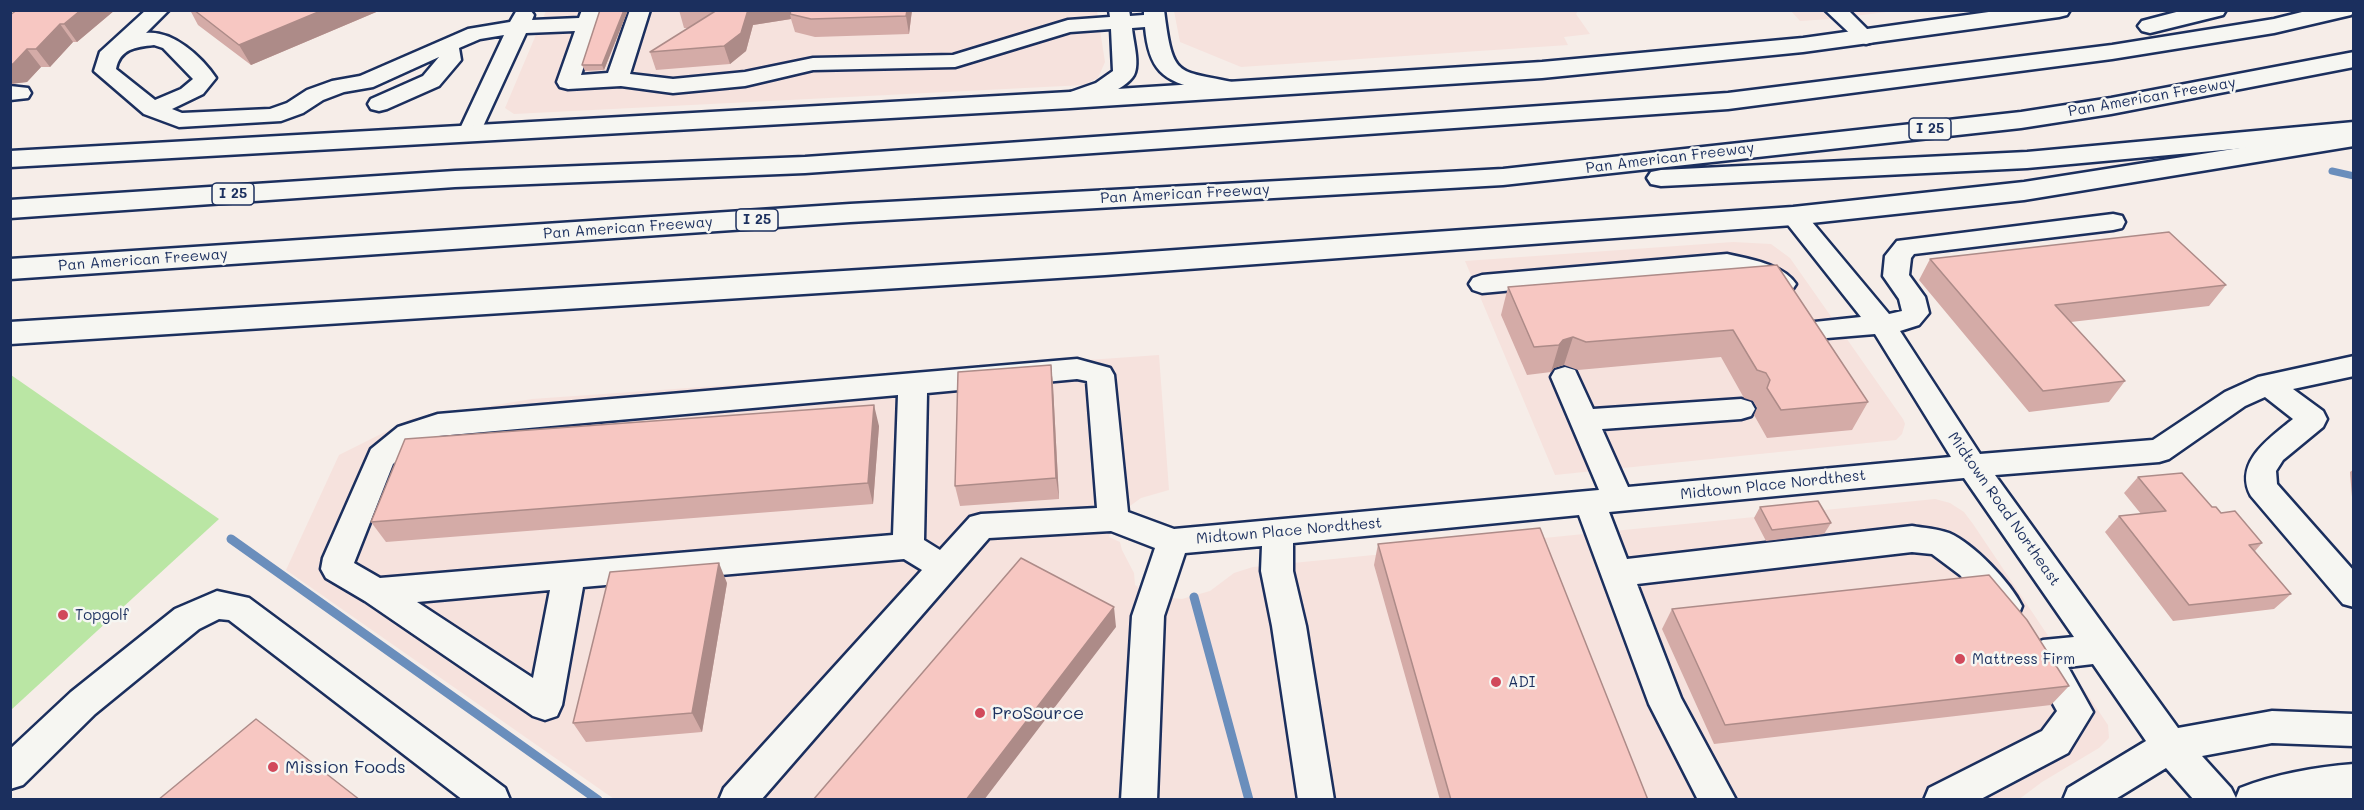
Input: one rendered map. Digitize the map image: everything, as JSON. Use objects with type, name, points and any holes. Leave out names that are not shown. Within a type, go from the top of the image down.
[{"type":"main road","points":[[10,159],[1070,99],[1624,64],[1876,37],[2059,10]]},
{"type":"main road","points":[[1883,82],[1954,58],[2023,50],[2130,31],[2215,10]]},
{"type":"main road","name":"I 25","points":[[10,209],[455,179],[853,161],[1728,101],[2112,52],[2274,26],[2343,10]]},
{"type":"main road","name":"Pan American Freeway","points":[[10,269],[874,212],[1503,177],[2021,120],[2354,59]]},
{"type":"main road","points":[[1503,177],[1689,178],[2004,161],[2354,130]]},
{"type":"main road","points":[[10,333],[1117,264],[1793,216],[2024,191],[2354,138]]},
{"type":"main road","points":[[10,190],[455,179]]},
{"type":"street","points":[[617,79],[640,10]]},
{"type":"street","points":[[1835,10],[1876,37]]},
{"type":"street","points":[[1856,10],[1876,37]]},
{"type":"street","points":[[161,12],[108,57],[105,71],[152,110],[179,120],[273,116],[295,108],[315,95],[340,86],[365,82],[448,44],[522,19],[590,17],[568,82],[617,79],[672,86],[745,79],[813,64],[956,61],[1068,26],[1120,16],[1154,15],[1161,54],[1170,70],[1192,80],[1233,89]]},
{"type":"street","points":[[1070,99],[1104,88],[1124,74],[1125,57],[1120,16]]},
{"type":"street","points":[[469,133],[522,19]]},
{"type":"street","points":[[124,42],[156,38],[170,44],[205,78],[201,87],[152,110]]},
{"type":"street","points":[[379,104],[431,81],[450,60],[448,44]]},
{"type":"street","name":"Midtown Road Northeast","points":[[1793,216],[1882,324],[1972,466],[2170,746],[2218,800]]},
{"type":"street","points":[[1806,316],[1882,324],[1904,321],[1916,313],[1912,297],[1896,276],[1898,256],[1906,247],[2113,222]]},
{"type":"street","points":[[1482,284],[1726,262],[1755,269],[1779,280],[1833,358]]},
{"type":"street","name":"Midtown Place Nordthest","points":[[1173,542],[1972,466],[2159,451],[2235,399],[2268,384],[2354,366]]},
{"type":"street","points":[[569,575],[545,705],[338,569],[339,558],[381,457],[408,435],[438,425],[1077,369],[1100,375],[1113,519]]},
{"type":"street","points":[[1565,376],[1584,420],[1604,502],[1616,573],[1666,704],[1718,800]]},
{"type":"street","points":[[908,546],[913,384]]},
{"type":"street","points":[[2268,384],[2313,419],[2273,452],[2261,469],[2262,488],[2354,594]]},
{"type":"street","points":[[1584,420],[1741,408]]},
{"type":"street","points":[[737,800],[981,526],[1113,519],[1173,542],[1148,616],[1139,800]]},
{"type":"street","points":[[1278,532],[1277,571],[1289,626],[1316,800]]},
{"type":"street","points":[[1616,573],[1912,539],[1940,543],[1971,566],[2031,638],[2076,712],[2055,742],[1942,800]]},
{"type":"street","points":[[376,592],[908,546],[944,568]]},
{"type":"street","points":[[10,773],[82,704],[187,620],[217,605],[237,608],[492,800]]},
{"type":"street","points":[[2031,638],[2102,649]]},
{"type":"street","points":[[2081,800],[2170,746],[2272,727],[2354,730]]},
{"type":"street","points":[[2253,800],[2315,784],[2354,781]]},
{"type":"shaded area","points":[[546,11],[1097,11],[1105,62],[1098,78],[1084,85],[514,114],[505,108]]},
{"type":"shaded area","points":[[1174,11],[1578,11],[1576,14],[1590,34],[1564,37],[1568,45],[1241,67],[1180,42]]},
{"type":"shaded area","points":[[1791,11],[1894,11],[1800,21]]},
{"type":"shaded area","points":[[1733,242],[1771,244],[1790,258],[1903,419],[1905,424],[1902,434],[1896,440],[1555,475],[1465,261]]},
{"type":"shaded area","points":[[1159,355],[1169,490],[1141,498],[1123,511],[1112,527],[1109,537],[1120,542],[1134,573],[1135,585],[1146,592],[1161,597],[1182,599],[1210,591],[1234,573],[1253,567],[1935,499],[1950,503],[1964,512],[1973,524],[2108,725],[2109,738],[2099,748],[2042,782],[2018,800],[614,799],[286,570],[339,455],[411,419],[532,399]]},
{"type":"green space","name":"Topgolf","points":[[11,375],[219,519],[11,710]]},
{"type":"building","points":[[17,10],[81,10],[64,24],[60,24],[36,49],[27,49],[13,64],[10,64],[10,15]]},
{"type":"building","points":[[194,10],[323,10],[239,45]]},
{"type":"building","points":[[600,10],[624,10],[602,65],[582,65]]},
{"type":"building","points":[[717,10],[748,10],[741,33],[724,46],[650,52]]},
{"type":"building","points":[[791,10],[907,10],[906,16],[811,19],[790,14]]},
{"type":"building","points":[[2169,232],[2226,285],[2055,305],[2125,381],[2043,391],[1930,259]]},
{"type":"building","points":[[1777,265],[1868,402],[1781,410],[1767,388],[1770,380],[1766,373],[1757,370],[1733,330],[1586,342],[1573,337],[1563,340],[1559,345],[1534,347],[1508,287]]},
{"type":"building","points":[[1051,365],[1056,478],[955,486],[958,372]]},
{"type":"building","points":[[874,405],[868,483],[371,522],[405,439]]},
{"type":"building","points":[[2182,473],[2212,507],[2216,507],[2221,513],[2235,511],[2262,543],[2249,545],[2291,594],[2189,605],[2119,516],[2166,511],[2138,477]]},
{"type":"building","points":[[1818,501],[1831,523],[1772,530],[1760,507]]},
{"type":"building","name":"ADI","points":[[1540,528],[1648,800],[1451,800],[1378,544]]},
{"type":"building","name":"ProSource","points":[[1021,558],[1114,607],[966,800],[813,800]]},
{"type":"building","points":[[719,563],[692,713],[573,723],[610,572]]},
{"type":"building","points":[[1989,575],[2027,620],[2069,686],[1725,725],[1672,609]]},
{"type":"building","name":"Mission Foods","points":[[256,719],[360,800],[158,800]]},
{"type":"waterway","points":[[2332,171],[2354,176]]},
{"type":"waterway","points":[[231,539],[598,800]]},
{"type":"waterway","points":[[1194,597],[1249,800]]},
{"type":"place","name":"Topgolf","points":[[63,615]]},
{"type":"place","name":"Mattress Firm","points":[[1960,659]]},
{"type":"place","name":"ADI","points":[[1496,682]]},
{"type":"place","name":"ProSource","points":[[980,713]]},
{"type":"place","name":"Mission Foods","points":[[273,767]]}]
